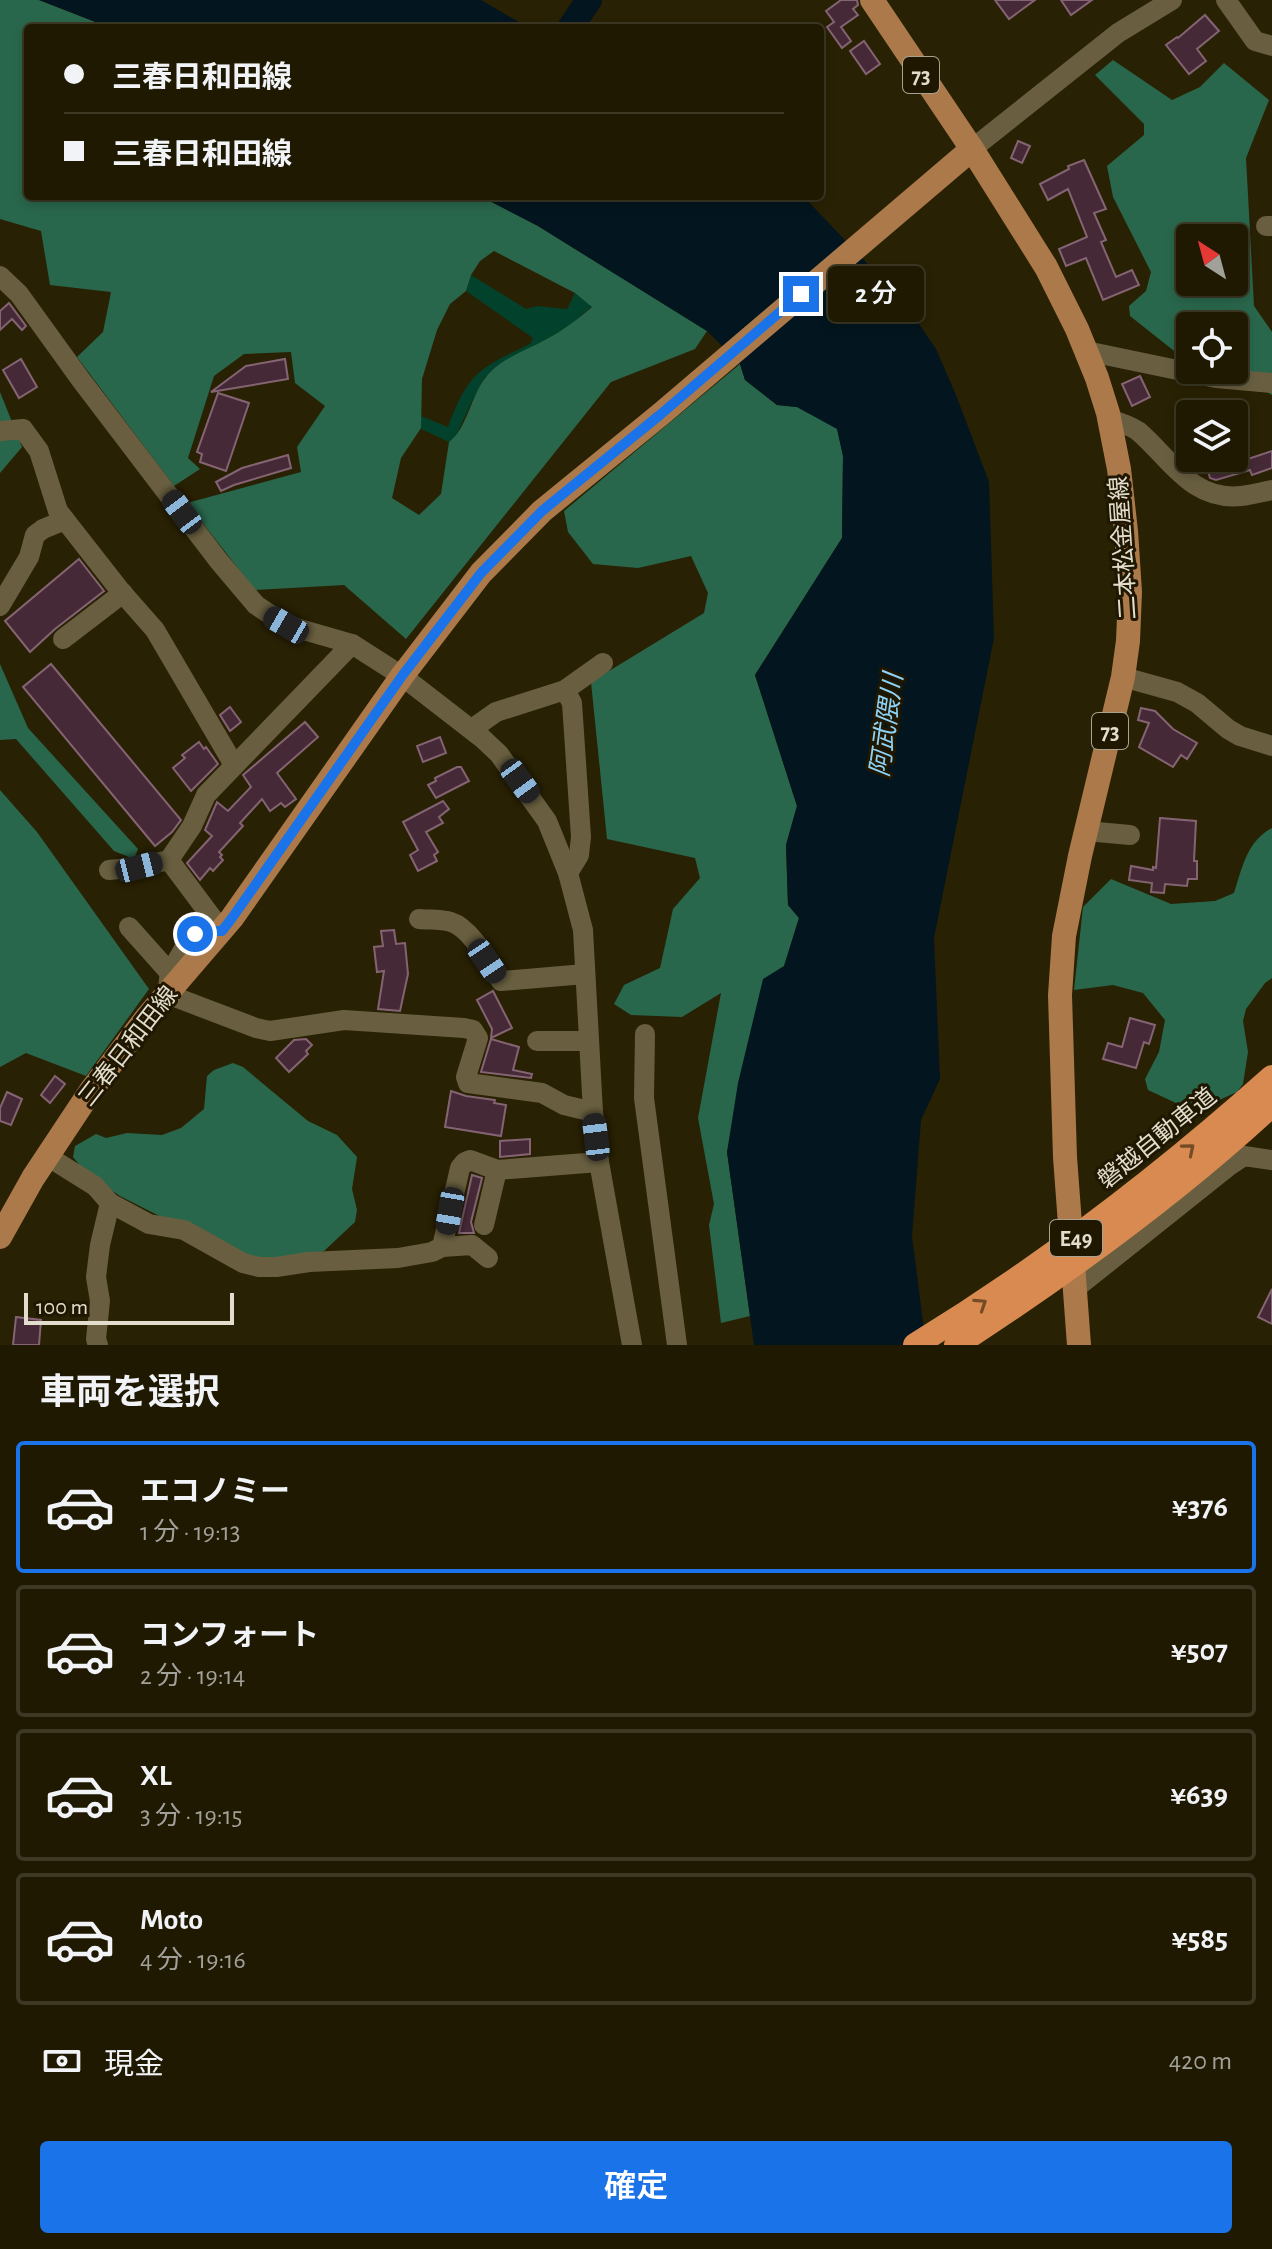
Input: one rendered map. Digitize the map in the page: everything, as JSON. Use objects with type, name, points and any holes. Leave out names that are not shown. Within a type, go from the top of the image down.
[{"type":"highway","name":"磐越自動車道","points":[[956,1345],[1101,1246],[1233,1127],[1272,1077]]},
{"type":"highway","name":"磐越自動車道","points":[[915,1345],[979,1306],[1233,1127],[1272,1105]]},
{"type":"main road","name":"二本松金屋線","points":[[872,0],[972,149],[1046,267],[1097,378],[1119,469],[1130,592],[1128,641],[1123,677],[1064,936],[1060,995],[1065,1157],[1079,1345]]},
{"type":"main road","name":"三春日和田線","points":[[0,1237],[47,1156],[92,1089],[169,984],[222,931],[402,676],[481,573],[542,511],[972,149]]},
{"type":"street","points":[[972,149],[1118,33],[1172,0]]},
{"type":"street","points":[[1226,0],[1255,41],[1272,46]]},
{"type":"street","points":[[0,276],[19,294],[209,548],[256,605],[286,625],[352,644],[402,676],[472,729],[504,761],[541,812],[560,848],[583,930],[593,1112],[632,1345]]},
{"type":"street","points":[[1086,351],[1216,378],[1272,383]]},
{"type":"street","points":[[1109,419],[1138,432],[1182,477],[1199,488],[1239,497],[1272,490]]},
{"type":"street","points":[[0,431],[23,429],[39,451],[58,511],[155,630],[234,765]]},
{"type":"street","points":[[0,606],[29,557],[35,535],[65,520]]},
{"type":"street","points":[[63,639],[123,593]]},
{"type":"street","points":[[109,870],[169,860],[192,826],[206,795],[352,644]]},
{"type":"street","points":[[472,729],[496,712],[565,690],[603,663]]},
{"type":"street","points":[[1123,677],[1177,692],[1197,703],[1240,736],[1272,746]]},
{"type":"street","points":[[565,690],[572,703],[581,837],[579,855],[568,873]]},
{"type":"street","points":[[1086,831],[1130,835]]},
{"type":"street","points":[[169,860],[222,931]]},
{"type":"street","points":[[419,919],[449,921],[458,925],[473,940],[501,981],[585,974]]},
{"type":"street","points":[[129,927],[169,984],[256,1028],[270,1031],[344,1020],[473,1030],[478,1038],[466,1077],[468,1083],[542,1093],[564,1105],[593,1112]]},
{"type":"street","points":[[645,1034],[644,1098],[677,1345]]},
{"type":"street","points":[[537,1041],[589,1041]]},
{"type":"street","points":[[47,1156],[95,1186],[110,1203],[149,1224],[184,1230],[243,1263],[259,1267],[398,1258],[432,1252],[442,1247],[472,1245],[488,1258]]},
{"type":"street","points":[[1076,1288],[1244,1156],[1272,1160]]},
{"type":"street","points":[[442,1247],[460,1168],[465,1162],[470,1160],[497,1170],[599,1162]]},
{"type":"street","points":[[484,1225],[497,1170]]},
{"type":"street","points":[[98,1345],[100,1301],[96,1277],[110,1203]]},
{"type":"green space","points":[[0,0],[39,0],[101,24],[24,24],[24,200],[488,200],[538,226],[707,331],[695,349],[611,382],[406,639],[344,585],[255,590],[187,503],[301,472],[297,447],[325,406],[295,383],[291,352],[244,354],[214,376],[188,458],[200,469],[174,486],[77,357],[103,332],[111,292],[50,285],[41,231],[0,219]],"holes":[[[494,251],[575,293],[592,307],[557,333],[499,365],[486,377],[460,429],[449,442],[441,494],[419,515],[392,498],[401,458],[421,428],[422,379],[437,330],[450,304],[466,291],[480,261]]]},
{"type":"green space","points":[[1113,60],[1172,100],[1200,87],[1224,63],[1269,100],[1246,158],[1254,306],[1272,332],[1272,395],[1248,381],[1248,312],[1176,312],[1176,352],[1130,316],[1129,306],[1146,291],[1151,272],[1113,197],[1107,166],[1144,135],[1144,124],[1095,75]]},
{"type":"green space","points":[[471,275],[526,309],[537,306],[567,309],[575,293],[592,306],[571,325],[485,377],[456,436],[449,442],[421,429],[421,416],[448,427],[462,395],[477,374],[530,344],[533,338],[466,291]]},
{"type":"green space","points":[[740,364],[745,380],[777,405],[797,407],[837,428],[843,456],[842,538],[755,675],[797,806],[786,845],[788,905],[799,918],[727,1152],[750,1316],[721,1323],[709,1225],[714,1204],[698,1118],[721,993],[682,1017],[631,1015],[614,1004],[624,985],[660,968],[673,909],[700,878],[695,858],[607,839],[591,682],[704,613],[708,593],[691,556],[638,568],[593,564],[568,532],[564,511]]},
{"type":"green space","points":[[0,392],[22,447],[0,473]]},
{"type":"green space","points":[[0,664],[28,728],[138,849],[134,859],[114,851],[16,739],[0,740]]},
{"type":"green space","points":[[0,790],[37,832],[149,989],[86,1076],[26,1053],[0,1067]]},
{"type":"green space","points":[[1272,828],[1272,978],[1246,1009],[1243,1021],[1248,1052],[1243,1084],[1237,1092],[1208,1105],[1176,1103],[1148,1090],[1145,1079],[1159,1052],[1165,1020],[1143,993],[1113,985],[1074,990],[1083,907],[1111,879],[1171,904],[1215,901],[1234,893],[1251,848]]},
{"type":"green space","points":[[233,1063],[243,1067],[308,1121],[337,1135],[357,1157],[352,1189],[357,1210],[355,1222],[324,1251],[292,1262],[240,1257],[120,1196],[87,1174],[73,1157],[75,1146],[96,1134],[106,1138],[127,1133],[162,1135],[181,1128],[204,1109],[207,1076]]},
{"type":"water","points":[[39,0],[481,0],[522,24],[101,24]]},
{"type":"water","name":"阿武隈川","points":[[488,200],[807,200],[904,302],[936,349],[989,482],[994,638],[934,938],[940,1079],[921,1120],[912,1236],[926,1345],[754,1345],[727,1152],[738,1083],[763,979],[784,966],[799,918],[788,905],[786,845],[797,806],[755,675],[842,538],[843,456],[837,429],[797,407],[777,405],[745,380],[740,364],[707,331],[538,226]]},
{"type":"building","points":[[841,0],[857,0],[858,5],[853,9],[858,15],[841,27],[851,41],[842,48],[827,27],[834,22],[826,11]]},
{"type":"building","points":[[995,0],[1035,0],[1009,19]]},
{"type":"building","points":[[1061,0],[1092,0],[1071,15]]},
{"type":"building","points":[[1205,15],[1219,31],[1197,49],[1206,61],[1189,74],[1166,45]]},
{"type":"building","points":[[864,41],[880,64],[866,74],[850,51]]},
{"type":"building","points":[[1018,141],[1030,146],[1022,163],[1011,158]]},
{"type":"building","points":[[1084,160],[1106,209],[1094,213],[1106,240],[1101,242],[1116,277],[1132,270],[1139,285],[1103,300],[1086,258],[1066,266],[1059,249],[1087,237],[1068,189],[1048,200],[1040,184]]},
{"type":"building","points":[[9,303],[26,326],[22,330],[12,319],[0,330],[0,311]]},
{"type":"building","points":[[21,359],[37,387],[19,398],[3,370]]},
{"type":"building","points":[[285,359],[288,379],[211,392],[246,366]]},
{"type":"building","points":[[1140,376],[1150,397],[1132,406],[1122,384]]},
{"type":"building","points":[[218,393],[249,403],[226,471],[200,462],[202,454],[197,452]]},
{"type":"building","points":[[1272,451],[1272,468],[1252,475],[1248,471],[1248,459]]},
{"type":"building","points":[[288,455],[291,468],[221,491],[216,482],[242,468]]},
{"type":"building","points":[[1208,472],[1243,472],[1216,480],[1210,478]]},
{"type":"building","points":[[79,559],[104,591],[30,652],[5,621]]},
{"type":"building","points":[[51,664],[181,820],[155,846],[23,687]]},
{"type":"building","points":[[230,707],[241,722],[230,731],[220,715]]},
{"type":"building","points":[[1141,708],[1155,711],[1173,729],[1197,743],[1187,759],[1181,755],[1173,767],[1139,747],[1149,723],[1138,720]]},
{"type":"building","points":[[305,722],[318,737],[277,773],[296,799],[285,807],[281,803],[270,811],[262,799],[219,852],[223,860],[213,871],[210,868],[200,880],[187,863],[212,836],[205,830],[217,802],[228,811],[251,787],[243,775]]},
{"type":"building","points":[[440,737],[446,753],[423,762],[417,746]]},
{"type":"building","points":[[199,742],[218,764],[191,791],[173,768],[185,758],[182,755]]},
{"type":"building","points":[[461,767],[469,781],[436,798],[428,785]]},
{"type":"building","points":[[443,801],[449,809],[439,817],[443,823],[426,832],[438,852],[434,855],[437,861],[418,871],[410,855],[418,850],[403,822]]},
{"type":"building","points":[[1160,818],[1196,821],[1194,861],[1197,861],[1197,879],[1188,879],[1187,886],[1165,884],[1164,893],[1151,892],[1152,883],[1129,880],[1131,866],[1156,868]]},
{"type":"building","points":[[394,930],[396,944],[405,943],[408,974],[400,1011],[378,1009],[384,971],[377,972],[374,947],[383,946],[381,931]]},
{"type":"building","points":[[493,991],[512,1028],[491,1038],[492,1029],[477,1000]]},
{"type":"building","points":[[1130,1018],[1155,1025],[1149,1044],[1144,1042],[1136,1068],[1103,1059],[1108,1043],[1122,1047]]},
{"type":"building","points":[[306,1039],[312,1045],[306,1051],[308,1054],[289,1072],[276,1058],[294,1040]]},
{"type":"building","points":[[491,1039],[519,1047],[513,1070],[532,1074],[531,1078],[481,1072]]},
{"type":"building","points":[[55,1076],[65,1084],[50,1103],[41,1095]]},
{"type":"building","points":[[451,1091],[506,1105],[501,1136],[445,1127]]},
{"type":"building","points":[[7,1092],[22,1099],[11,1125],[0,1121],[0,1108]]},
{"type":"building","points":[[530,1139],[530,1154],[500,1157],[500,1141]]},
{"type":"building","points":[[472,1175],[482,1178],[471,1222],[474,1233],[459,1233]]},
{"type":"building","points":[[1272,1289],[1272,1324],[1258,1317]]},
{"type":"building","points":[[16,1317],[41,1320],[39,1345],[13,1345]]},
{"type":"waterway","points":[[573,24],[589,0]]},
{"type":"route","points":[[195,934],[222,931],[402,676],[481,573],[542,511],[801,294]]}]
